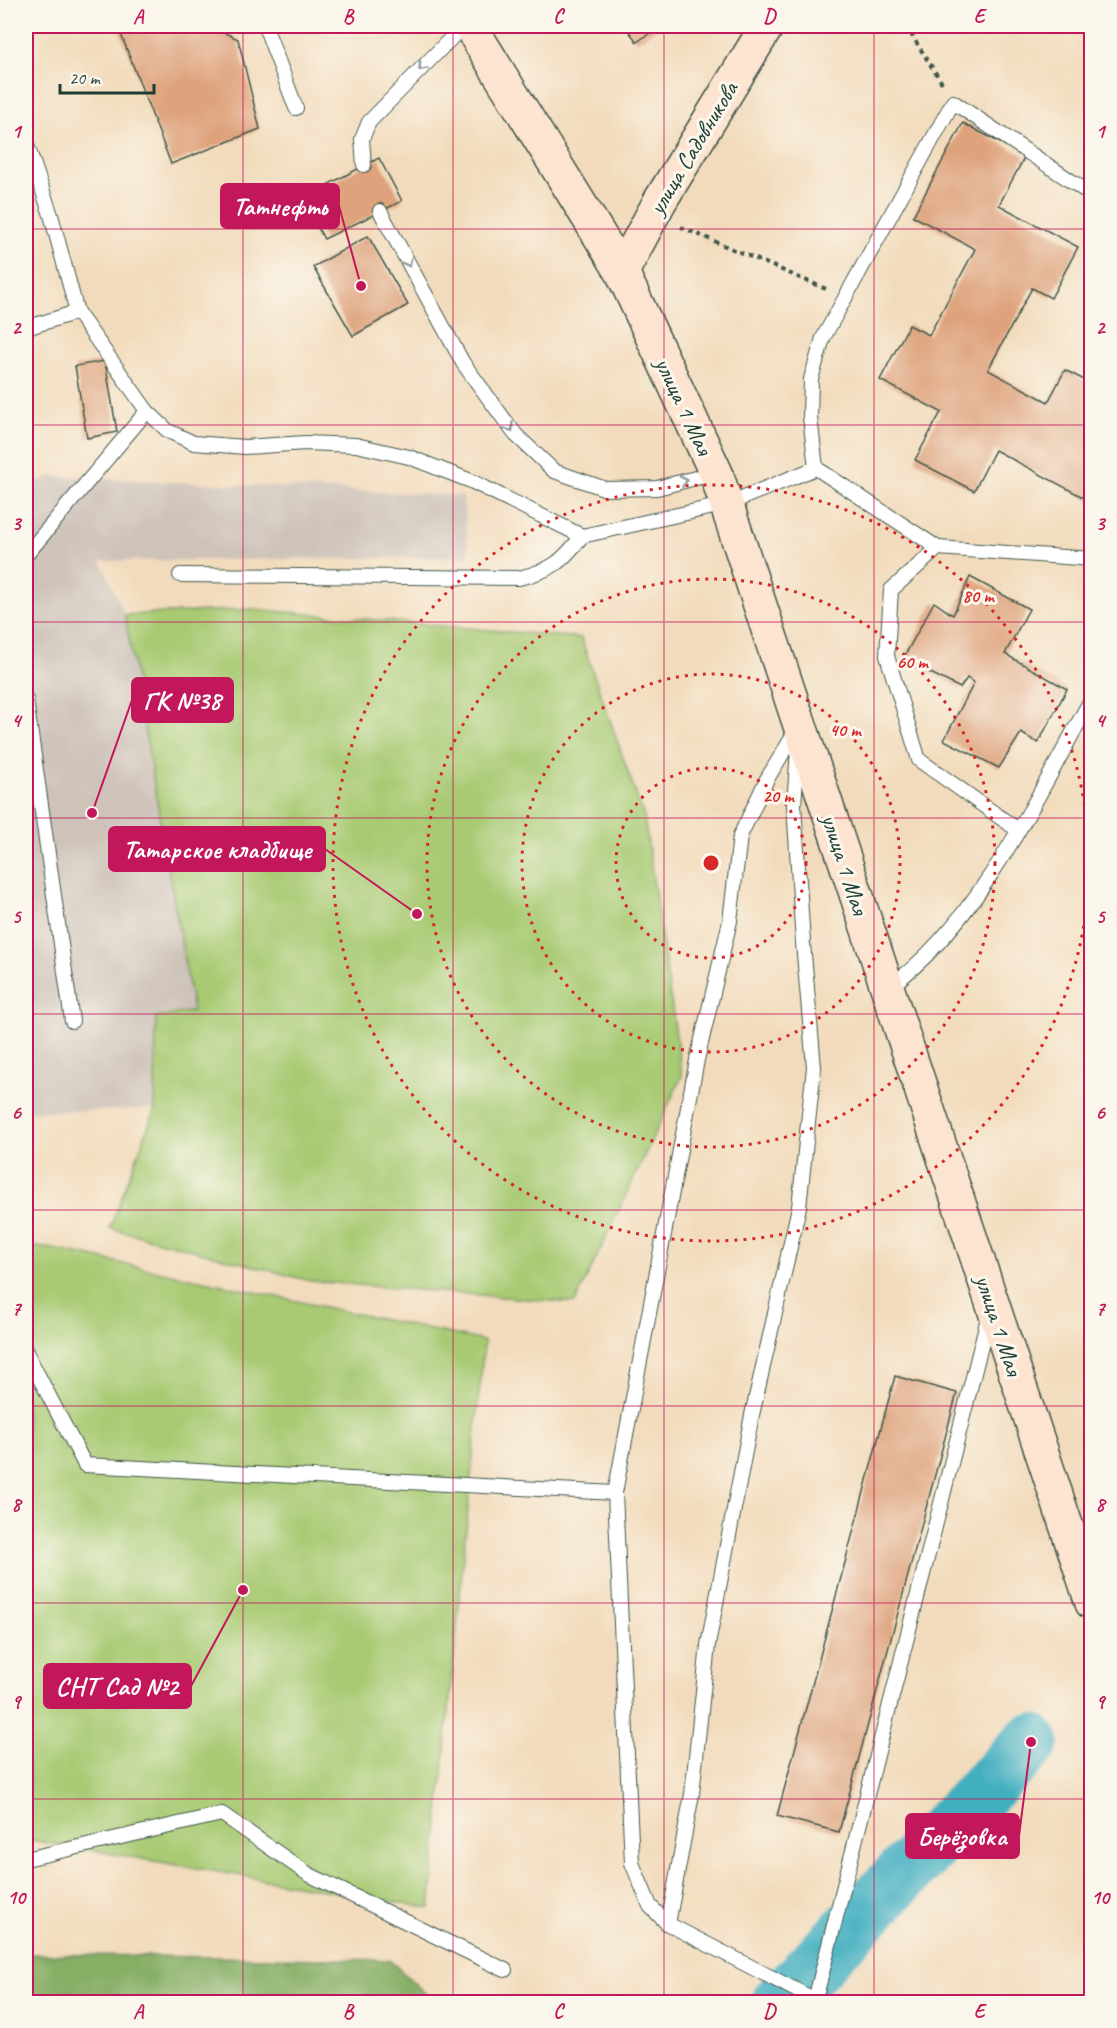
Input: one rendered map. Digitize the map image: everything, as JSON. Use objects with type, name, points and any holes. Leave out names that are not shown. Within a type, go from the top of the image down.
[{"type":"main road","name":"улица 1 Мая","points":[[470,26],[622,272],[716,473],[1092,1604]]},
{"type":"main road","name":"улица Садовникова","points":[[622,272],[660,201],[767,26]]},
{"type":"lane","points":[[265,26],[296,108]]},
{"type":"lane","points":[[364,165],[362,139],[369,122],[463,26]]},
{"type":"lane","points":[[816,468],[810,417],[811,379],[823,338],[953,102],[1092,195]]},
{"type":"lane","points":[[26,142],[51,215],[77,312],[147,411],[168,431],[194,443],[245,447],[305,443],[356,445],[409,457],[471,481],[582,536],[727,504],[816,468]]},
{"type":"lane","points":[[380,211],[463,363],[514,435],[554,471],[606,489],[657,488],[716,473]]},
{"type":"lane","points":[[26,328],[77,312]]},
{"type":"lane","points":[[26,555],[147,411]]},
{"type":"lane","points":[[816,468],[938,548],[1092,559]]},
{"type":"lane","points":[[180,575],[519,578],[545,572],[564,559],[582,536]]},
{"type":"lane","points":[[938,548],[891,590],[888,656],[919,760],[1018,830]]},
{"type":"lane","points":[[887,989],[912,971],[957,921],[1018,830],[1092,698]]},
{"type":"lane","points":[[26,700],[72,1021]]},
{"type":"lane","points":[[799,726],[767,779],[740,836],[730,921],[697,1060],[615,1493],[632,1863],[650,1906],[668,1924],[685,1935],[817,2001],[992,1302]]},
{"type":"lane","points":[[668,1924],[692,1794],[708,1645],[752,1415],[799,1207],[802,1184],[814,1067],[802,943],[794,805],[799,726]]},
{"type":"lane","points":[[26,1352],[85,1465],[615,1493]]},
{"type":"lane","points":[[26,1859],[222,1814],[309,1874],[506,1970]]},
{"type":"path","points":[[906,26],[953,102]]},
{"type":"path","points":[[674,224],[846,297]]},
{"type":"shaded area","points":[[51,476],[463,496],[469,557],[101,561],[125,615],[193,1011],[156,1019],[155,1109],[26,1112],[26,486]]},
{"type":"green space","points":[[252,609],[581,638],[644,817],[682,1076],[575,1303],[310,1281],[110,1228],[155,1109],[156,1018],[193,1011],[125,615]]},
{"type":"green space","points":[[26,1246],[54,1249],[484,1341],[430,1908],[26,1839]]},
{"type":"green space","points":[[1091,1346],[1091,1417],[1085,1400]]},
{"type":"green space","points":[[26,1954],[389,1960],[435,2002],[26,2002]]},
{"type":"building","points":[[128,26],[220,26],[223,32],[238,39],[260,129],[171,164],[119,29]]},
{"type":"building","points":[[625,26],[660,26],[637,42]]},
{"type":"building","points":[[963,123],[1025,156],[999,205],[1078,247],[1051,298],[1032,288],[988,370],[1048,402],[1065,370],[1092,384],[1092,502],[995,450],[974,491],[915,460],[941,412],[880,380],[909,325],[929,335],[975,249],[913,216]]},
{"type":"building","points":[[379,158],[402,201],[324,239],[302,198]]},
{"type":"building","points":[[368,236],[408,305],[353,336],[313,267]]},
{"type":"building","points":[[105,361],[117,432],[87,438],[75,366]]},
{"type":"building","points":[[970,577],[1029,609],[1005,654],[1067,689],[1038,743],[1021,733],[999,768],[944,740],[974,683],[967,678],[960,688],[903,659],[934,602],[953,615]]},
{"type":"building","points":[[895,1376],[957,1393],[839,1832],[777,1816]]},
{"type":"waterway","points":[[779,2002],[1031,1742]]},
{"type":"place","name":"Татнефть","points":[[361,286]]},
{"type":"place","name":"ГК №38","points":[[92,813]]},
{"type":"place","name":"Татарское кладбище","points":[[417,914]]},
{"type":"place","name":"СНТ Сад №2","points":[[243,1590]]},
{"type":"place","name":"Берёзовка","points":[[1031,1742]]}]
